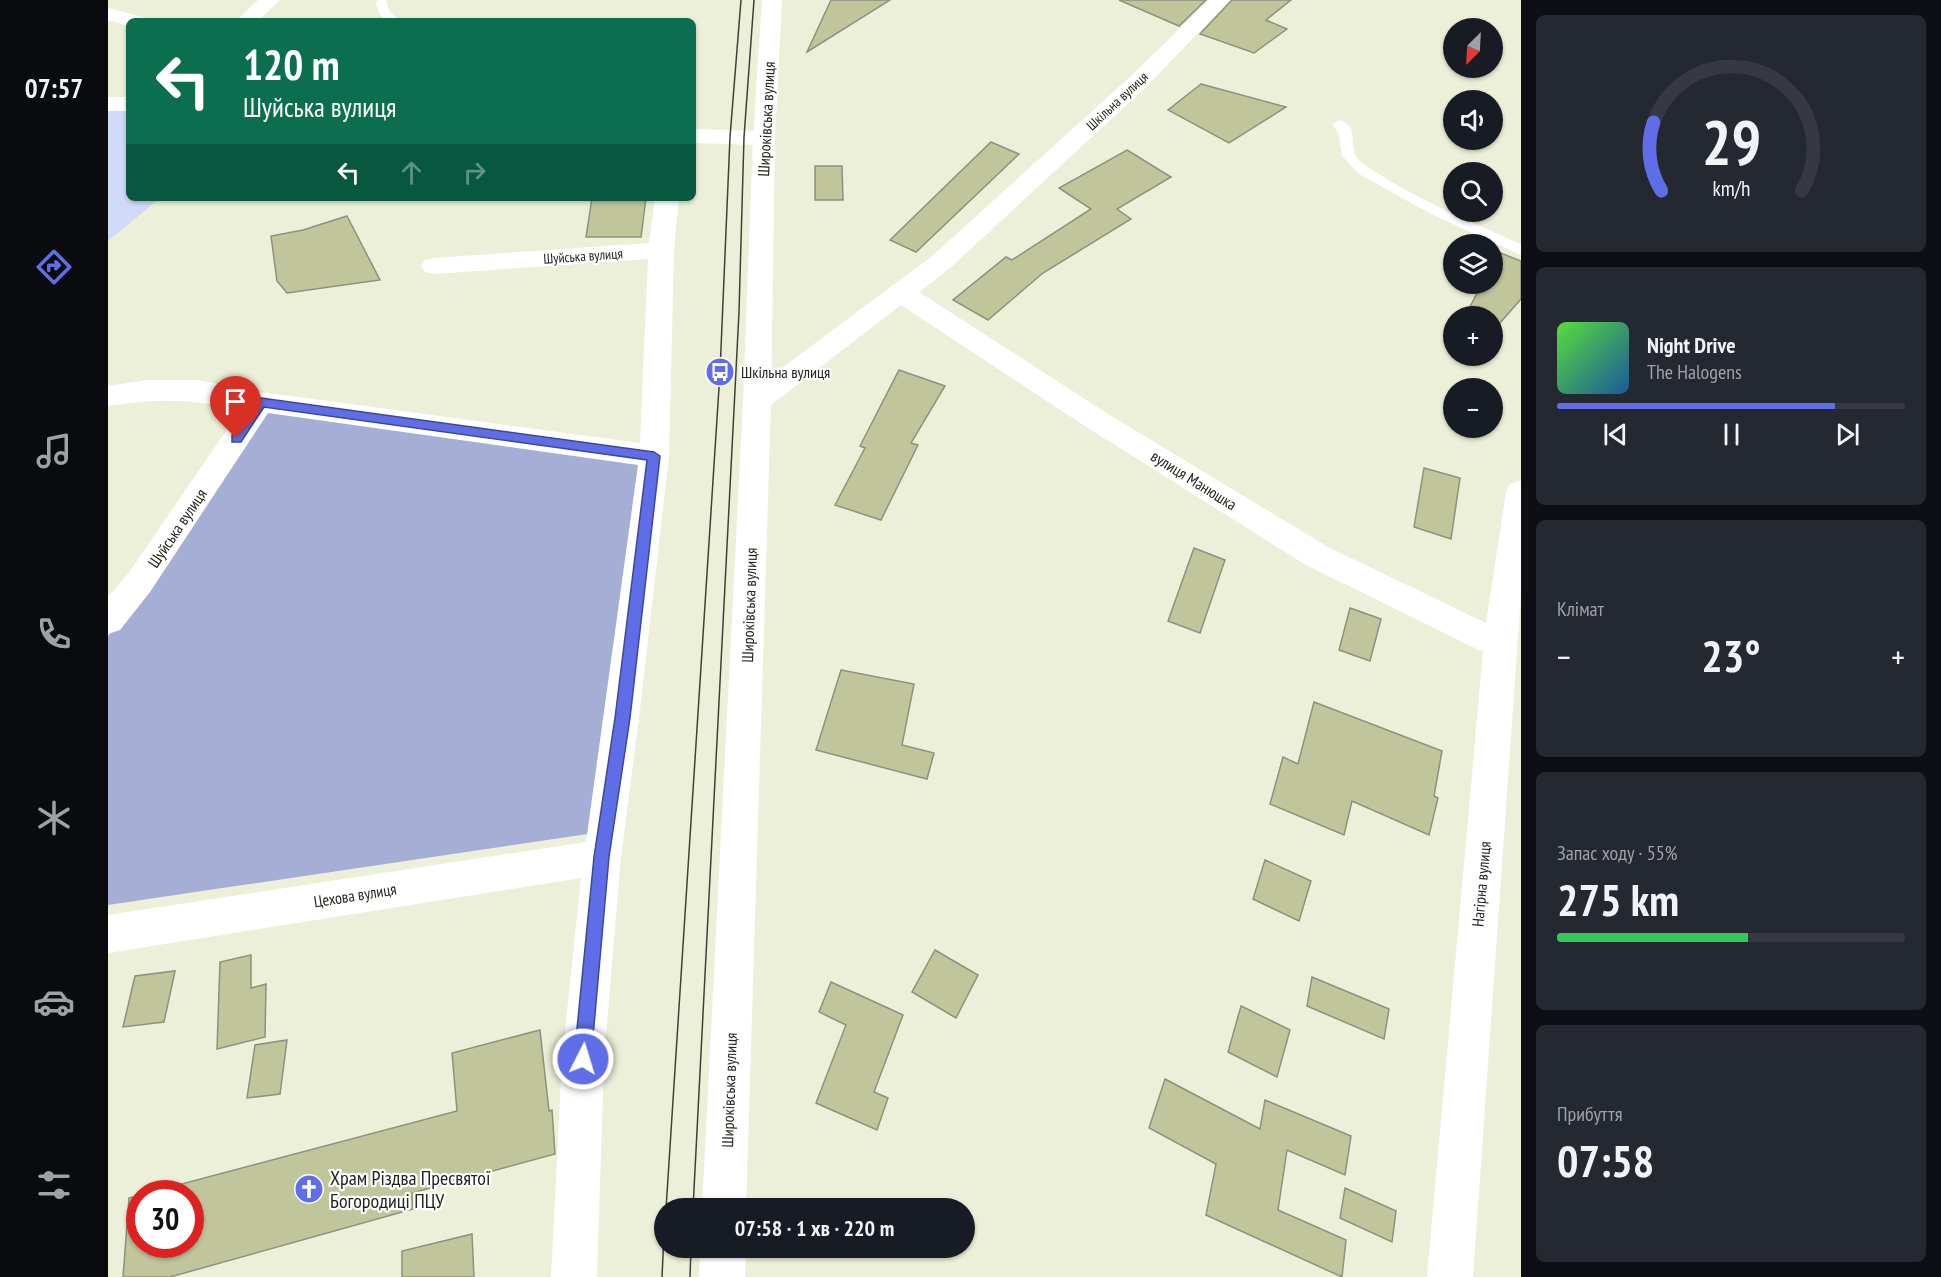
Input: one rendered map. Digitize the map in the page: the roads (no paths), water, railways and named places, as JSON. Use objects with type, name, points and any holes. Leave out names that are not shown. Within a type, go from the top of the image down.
[{"type":"street","points":[[249,18],[270,0]]},
{"type":"street","name":"Широківська вулиця","points":[[724,1198],[758,401],[764,138],[772,0]]},
{"type":"street","name":"Шкільна вулиця","points":[[758,401],[940,263],[1139,81],[1220,0]]},
{"type":"street","points":[[108,14],[126,19]]},
{"type":"street","points":[[108,104],[126,104]]},
{"type":"street","points":[[696,136],[764,138]]},
{"type":"street","points":[[574,1277],[583,1059],[602,857],[622,718],[654,456],[661,250],[667,201]]},
{"type":"street","name":"Шуйська вулиця","points":[[434,266],[661,250]]},
{"type":"street","name":"вулиця Манюшка","points":[[901,293],[1098,421],[1317,556],[1500,645]]},
{"type":"street","points":[[108,396],[148,390],[196,390],[261,402],[654,456]]},
{"type":"street","name":"Шуйська вулиця","points":[[108,620],[139,583],[261,402]]},
{"type":"street","name":"Нагірна вулиця","points":[[1450,1277],[1504,600],[1521,492]]},
{"type":"street","name":"Цехова вулиця","points":[[108,934],[602,857]]},
{"type":"street","points":[[722,1277],[723,1258]]},
{"type":"lane","points":[[382,3],[384,13],[390,18]]},
{"type":"lane","points":[[1340,124],[1347,131],[1349,142],[1347,152],[1350,159],[1362,169],[1414,201],[1521,250]]},
{"type":"tram line","points":[[667,1198],[720,372],[730,137],[741,0]]},
{"type":"tram line","points":[[694,1198],[739,312],[744,137],[754,0]]},
{"type":"tram line","points":[[662,1277],[663,1258]]},
{"type":"tram line","points":[[690,1277],[691,1258]]},
{"type":"place","name":"Шкільна вулиця","points":[[720,372]]},
{"type":"place","name":"Храм Різдва Пресвятої Богородиці ПЦУ","points":[[309,1189]]}]
